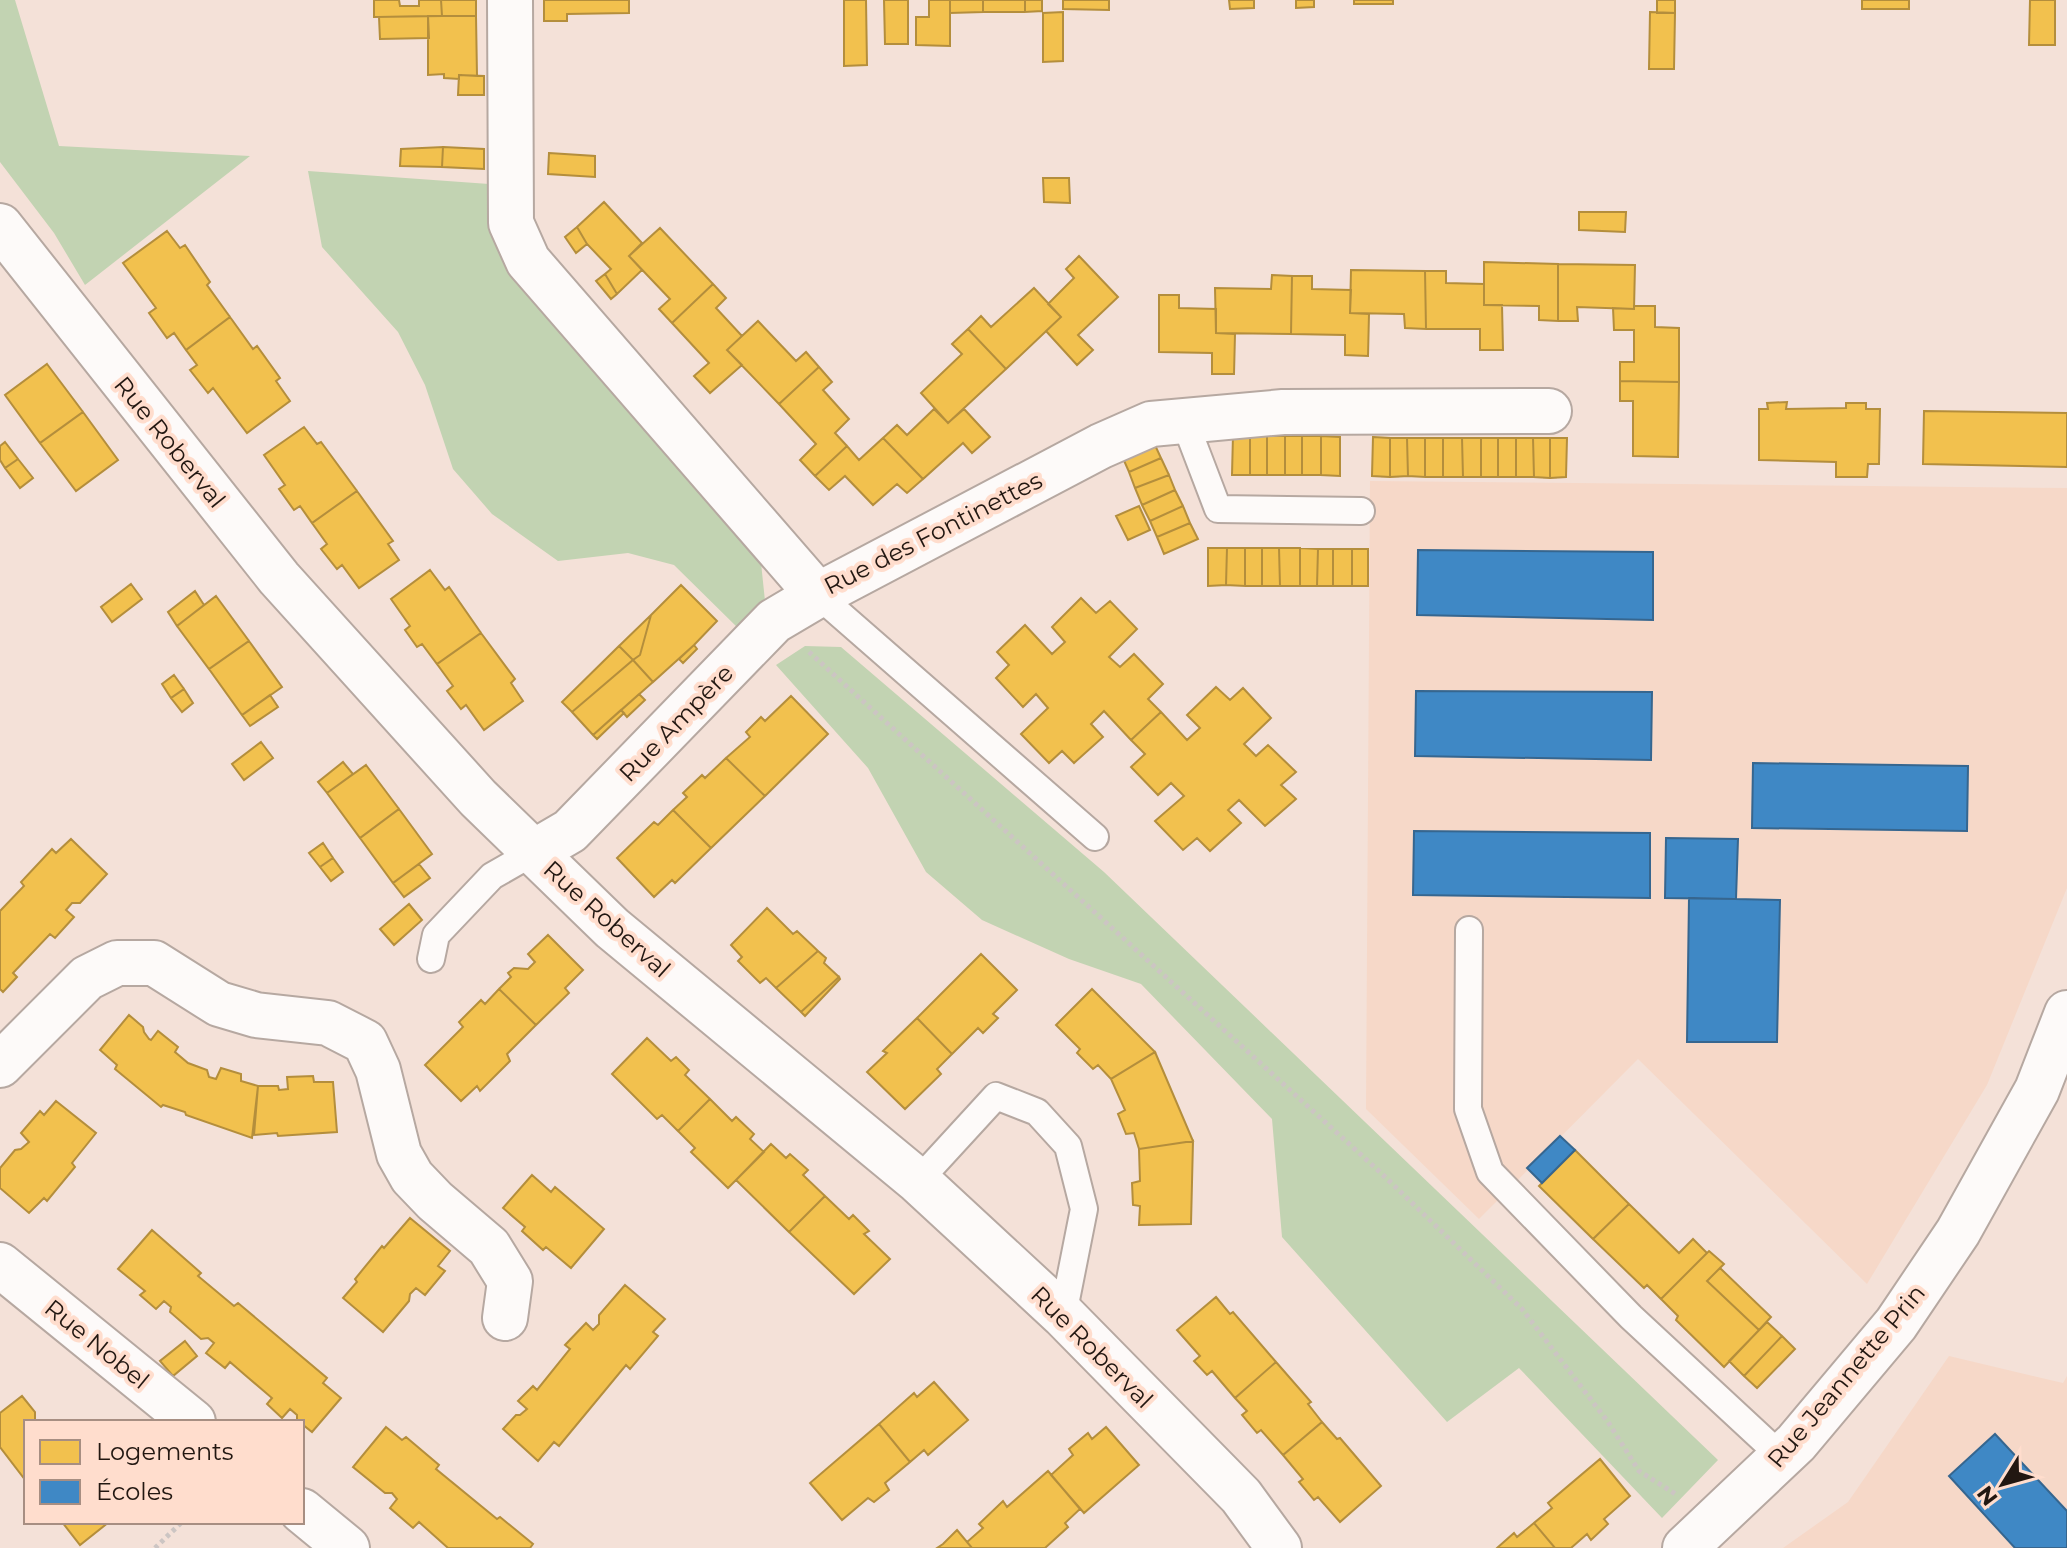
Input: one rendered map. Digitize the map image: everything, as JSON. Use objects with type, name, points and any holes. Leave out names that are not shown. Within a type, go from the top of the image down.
[{"type":"street","name":"Rue des Fontinettes","points":[[510,0],[511,223],[528,261],[818,595],[1101,446],[1151,424],[1283,412],[1549,411]]},
{"type":"street","name":"Rue Roberval","points":[[0,226],[279,578],[467,787],[612,928],[918,1181],[1063,1315],[1241,1496],[1279,1548]]},
{"type":"street","name":"Rue Ampère","points":[[534,852],[570,831],[774,621],[818,595]]},
{"type":"street","points":[[0,1065],[87,978],[117,963],[154,963],[219,1004],[256,1015],[328,1023],[365,1042],[378,1070],[399,1154],[412,1177],[489,1247],[510,1281],[505,1318]]},
{"type":"street","name":"Rue Jeannette Prin","points":[[1700,1534],[1796,1443],[1896,1324],[1958,1232],[2037,1090],[2067,1013]]},
{"type":"street","name":"Rue Nobel","points":[[0,1265],[191,1420]]},
{"type":"street","points":[[304,1513],[347,1548]]},
{"type":"lane","points":[[1184,420],[1218,509],[1361,511]]},
{"type":"lane","points":[[818,595],[1095,837]]},
{"type":"lane","points":[[431,959],[436,935],[492,876],[534,852]]},
{"type":"lane","points":[[1469,930],[1468,1109],[1490,1172],[1631,1317],[1782,1457]]},
{"type":"lane","points":[[918,1181],[996,1096],[1037,1112],[1068,1146],[1084,1209],[1063,1315]]},
{"type":"path","points":[[774,621],[1392,1184],[1522,1309],[1608,1422],[1639,1471],[1700,1534]]},
{"type":"path","points":[[155,1548],[180,1524]]},
{"type":"shaded area","points":[[1370,481],[2067,488],[2067,888],[1987,1085],[1867,1284],[1638,1059],[1479,1219],[1366,1109]]},
{"type":"shaded area","points":[[1949,1356],[2063,1383],[2067,1376],[2067,1548],[1783,1548],[1848,1502]]},
{"type":"green space","points":[[0,0],[15,0],[59,146],[250,156],[85,285],[54,233],[0,162]]},
{"type":"green space","points":[[308,171],[489,184],[491,233],[516,280],[760,553],[765,601],[741,631],[674,565],[628,553],[558,561],[492,514],[453,469],[425,385],[398,332],[322,247]]},
{"type":"green space","points":[[805,646],[841,647],[1104,872],[1718,1460],[1662,1518],[1519,1368],[1447,1422],[1282,1237],[1272,1119],[1141,984],[1069,959],[982,920],[926,872],[868,768],[776,665]]},
{"type":"building: Logements","points":[[374,0],[399,0],[400,6],[419,6],[419,0],[441,0],[442,16],[374,17]]},
{"type":"building: Logements","points":[[441,0],[476,0],[476,16],[442,16]]},
{"type":"building: Logements","points":[[544,0],[629,0],[629,13],[567,14],[567,21],[544,21]]},
{"type":"building: Logements","points":[[844,0],[866,0],[867,65],[844,66]]},
{"type":"building: Logements","points":[[884,0],[908,0],[908,44],[885,44]]},
{"type":"building: Logements","points":[[929,0],[950,0],[950,46],[916,45],[916,17],[929,17]]},
{"type":"building: Logements","points":[[950,0],[983,0],[983,12],[950,13]]},
{"type":"building: Logements","points":[[983,0],[1025,0],[1025,12],[983,12]]},
{"type":"building: Logements","points":[[1025,0],[1042,0],[1042,11],[1025,12]]},
{"type":"building: Logements","points":[[1063,0],[1109,0],[1109,10],[1063,9]]},
{"type":"building: Logements","points":[[1229,0],[1254,0],[1254,8],[1230,9]]},
{"type":"building: Logements","points":[[1296,0],[1314,0],[1314,7],[1296,8]]},
{"type":"building: Logements","points":[[1354,0],[1393,0],[1393,4],[1354,4]]},
{"type":"building: Logements","points":[[1657,0],[1675,0],[1675,13],[1657,13]]},
{"type":"building: Logements","points":[[1862,0],[1909,0],[1909,9],[1862,9]]},
{"type":"building: Logements","points":[[2030,0],[2055,0],[2055,45],[2029,45]]},
{"type":"building: Logements","points":[[1063,12],[1063,61],[1043,62],[1043,13]]},
{"type":"building: Logements","points":[[1650,12],[1675,13],[1674,69],[1649,69]]},
{"type":"building: Logements","points":[[428,16],[476,16],[477,76],[459,75],[459,79],[444,78],[444,74],[428,75]]},
{"type":"building: Logements","points":[[428,16],[429,38],[380,39],[379,17]]},
{"type":"building: Logements","points":[[459,75],[484,76],[484,95],[458,95]]},
{"type":"building: Logements","points":[[443,147],[442,167],[400,166],[401,149]]},
{"type":"building: Logements","points":[[443,147],[484,149],[484,169],[442,167]]},
{"type":"building: Logements","points":[[549,153],[595,156],[595,177],[548,174]]},
{"type":"building: Logements","points":[[1043,178],[1069,178],[1070,203],[1044,202]]},
{"type":"building: Logements","points":[[604,202],[642,243],[629,256],[642,270],[617,294],[605,274],[611,269],[587,244],[577,227]]},
{"type":"building: Logements","points":[[1579,212],[1626,212],[1625,232],[1579,230]]},
{"type":"building: Logements","points":[[577,227],[587,244],[576,253],[565,237]]},
{"type":"building: Logements","points":[[660,228],[713,284],[672,323],[659,309],[670,299],[629,256]]},
{"type":"building: Logements","points":[[167,231],[180,248],[185,245],[210,282],[207,285],[230,317],[186,350],[174,333],[167,338],[149,313],[156,308],[123,263]]},
{"type":"building: Logements","points":[[1079,256],[1118,297],[1078,335],[1093,350],[1077,365],[1046,331],[1061,317],[1048,304],[1074,278],[1066,269]]},
{"type":"building: Logements","points":[[1484,262],[1558,264],[1558,321],[1539,320],[1539,306],[1484,305]]},
{"type":"building: Logements","points":[[1558,264],[1635,265],[1634,309],[1577,307],[1578,321],[1558,321]]},
{"type":"building: Logements","points":[[1351,270],[1425,271],[1426,329],[1405,328],[1404,314],[1350,313]]},
{"type":"building: Logements","points":[[1425,271],[1446,271],[1446,283],[1484,284],[1484,305],[1502,305],[1503,350],[1480,350],[1480,329],[1426,329]]},
{"type":"building: Logements","points":[[605,274],[617,294],[611,299],[596,281]]},
{"type":"building: Logements","points":[[1272,275],[1292,276],[1291,334],[1216,333],[1215,288],[1271,289]]},
{"type":"building: Logements","points":[[1292,276],[1312,276],[1312,289],[1351,290],[1350,313],[1369,314],[1368,356],[1345,355],[1345,335],[1291,334]]},
{"type":"building: Logements","points":[[713,284],[726,298],[716,308],[742,336],[727,350],[742,365],[710,393],[694,376],[709,363],[672,323]]},
{"type":"building: Logements","points":[[1034,288],[1061,317],[1006,369],[968,329],[981,316],[991,327]]},
{"type":"building: Logements","points":[[1159,295],[1179,295],[1179,308],[1216,309],[1216,333],[1235,334],[1234,374],[1212,374],[1212,353],[1159,352]]},
{"type":"building: Logements","points":[[1634,306],[1655,306],[1655,327],[1679,328],[1679,382],[1620,381],[1620,362],[1634,362],[1634,330],[1614,330],[1613,308],[1634,309]]},
{"type":"building: Logements","points":[[230,317],[253,349],[257,346],[280,378],[276,381],[290,401],[247,433],[213,388],[208,393],[190,370],[197,365],[186,350]]},
{"type":"building: Logements","points":[[758,321],[796,361],[806,352],[819,367],[779,404],[727,350]]},
{"type":"building: Logements","points":[[968,329],[1006,369],[948,423],[921,393],[962,354],[952,344]]},
{"type":"building: Logements","points":[[47,364],[83,412],[40,443],[5,395]]},
{"type":"building: Logements","points":[[819,367],[832,382],[823,390],[849,419],[835,433],[847,446],[815,476],[800,460],[816,444],[779,404]]},
{"type":"building: Logements","points":[[1620,381],[1679,382],[1678,457],[1633,456],[1633,401],[1620,401]]},
{"type":"building: Logements","points":[[1787,402],[1786,409],[1846,408],[1846,403],[1866,403],[1866,409],[1880,409],[1879,464],[1868,464],[1867,477],[1836,477],[1836,462],[1759,460],[1759,409],[1768,409],[1767,403]]},
{"type":"building: Logements","points":[[934,409],[948,423],[964,409],[990,437],[972,453],[963,443],[923,479],[883,438],[897,425],[907,435]]},
{"type":"building: Logements","points":[[1924,411],[2067,413],[2067,467],[1923,464]]},
{"type":"building: Logements","points":[[83,412],[118,460],[76,491],[40,443]]},
{"type":"building: Logements","points":[[304,427],[317,444],[321,442],[357,491],[312,523],[300,506],[294,510],[279,489],[285,485],[264,455]]},
{"type":"building: Logements","points":[[1233,435],[1250,436],[1250,475],[1232,475]]},
{"type":"building: Logements","points":[[1250,436],[1267,436],[1267,475],[1250,475]]},
{"type":"building: Logements","points":[[1267,436],[1285,436],[1285,475],[1267,475]]},
{"type":"building: Logements","points":[[1285,436],[1302,436],[1302,475],[1285,475]]},
{"type":"building: Logements","points":[[1302,436],[1321,436],[1321,475],[1302,475]]},
{"type":"building: Logements","points":[[1321,436],[1340,437],[1340,476],[1321,475]]},
{"type":"building: Logements","points":[[1373,437],[1390,438],[1390,477],[1372,476]]},
{"type":"building: Logements","points":[[883,438],[923,479],[907,493],[897,484],[873,505],[845,476],[829,490],[815,476],[847,446],[859,460]]},
{"type":"building: Logements","points":[[1390,438],[1407,438],[1408,476],[1390,477]]},
{"type":"building: Logements","points":[[1407,438],[1425,438],[1425,477],[1408,476]]},
{"type":"building: Logements","points":[[1425,438],[1443,438],[1443,477],[1425,477]]},
{"type":"building: Logements","points":[[1443,438],[1462,438],[1463,477],[1443,477]]},
{"type":"building: Logements","points":[[1462,438],[1481,438],[1481,477],[1463,477]]},
{"type":"building: Logements","points":[[1481,438],[1498,438],[1498,477],[1481,477]]},
{"type":"building: Logements","points":[[1498,438],[1516,438],[1516,477],[1498,477]]},
{"type":"building: Logements","points":[[1516,438],[1533,438],[1534,477],[1516,477]]},
{"type":"building: Logements","points":[[1533,438],[1550,438],[1550,478],[1534,477]]},
{"type":"building: Logements","points":[[1550,438],[1567,438],[1566,477],[1550,478]]},
{"type":"building: Logements","points":[[5,442],[18,459],[5,468],[0,460],[0,446]]},
{"type":"building: Logements","points":[[1154,443],[1161,458],[1129,472],[1122,456]]},
{"type":"building: Logements","points":[[1161,458],[1169,475],[1135,488],[1129,472]]},
{"type":"building: Logements","points":[[18,459],[33,478],[20,488],[5,468]]},
{"type":"building: Logements","points":[[1169,475],[1175,490],[1142,505],[1135,488]]},
{"type":"building: Logements","points":[[1175,490],[1183,506],[1150,521],[1142,505]]},
{"type":"building: Logements","points":[[357,491],[393,541],[388,544],[399,560],[359,588],[342,565],[337,569],[321,549],[327,544],[312,523]]},
{"type":"building: Logements","points":[[1139,506],[1150,530],[1128,540],[1116,516]]},
{"type":"building: Logements","points":[[1183,506],[1190,523],[1157,537],[1150,521]]},
{"type":"building: Logements","points":[[1190,523],[1198,539],[1164,554],[1157,537]]},
{"type":"building: Logements","points":[[1208,548],[1227,548],[1226,585],[1208,586]]},
{"type":"building: Logements","points":[[1227,548],[1245,548],[1245,586],[1226,585]]},
{"type":"building: Logements","points":[[1245,548],[1262,548],[1262,586],[1245,586]]},
{"type":"building: Logements","points":[[1262,548],[1279,548],[1280,586],[1262,586]]},
{"type":"building: Logements","points":[[1279,548],[1300,548],[1300,586],[1280,586]]},
{"type":"building: Logements","points":[[1300,548],[1318,549],[1317,586],[1300,586]]},
{"type":"building: Logements","points":[[1318,549],[1333,549],[1333,586],[1317,586]]},
{"type":"building: Logements","points":[[1333,549],[1352,549],[1352,586],[1333,586]]},
{"type":"building: Logements","points":[[1352,549],[1368,549],[1368,586],[1352,586]]},
{"type":"building: Logements","points":[[430,570],[445,590],[449,587],[481,633],[437,664],[422,644],[417,647],[405,630],[410,626],[391,599]]},
{"type":"building: Logements","points":[[131,584],[142,599],[112,622],[101,607]]},
{"type":"building: Logements","points":[[681,585],[717,621],[653,682],[633,660],[640,655],[651,615]]},
{"type":"building: Logements","points":[[195,591],[204,605],[177,626],[168,612]]},
{"type":"building: Logements","points":[[216,596],[249,641],[209,669],[177,626]]},
{"type":"building: Logements","points":[[1081,598],[1096,613],[1110,601],[1137,629],[1109,657],[1120,667],[1134,654],[1163,684],[1148,699],[1161,712],[1131,740],[1104,711],[1091,724],[1103,737],[1074,763],[1062,751],[1049,763],[1021,734],[1048,708],[1036,694],[1023,707],[996,678],[1009,665],[997,652],[1025,625],[1052,654],[1065,642],[1052,627]]},
{"type":"building: Logements","points":[[651,615],[640,655],[633,660],[619,646]]},
{"type":"building: Logements","points":[[481,633],[515,679],[511,683],[523,701],[484,730],[466,705],[461,709],[447,691],[453,686],[437,664]]},
{"type":"building: Logements","points":[[249,641],[282,687],[242,715],[209,669]]},
{"type":"building: Logements","points":[[694,645],[697,649],[683,663],[679,659]]},
{"type":"building: Logements","points":[[619,646],[633,660],[572,712],[562,702]]},
{"type":"building: Logements","points":[[633,660],[653,682],[593,735],[572,712]]},
{"type":"building: Logements","points":[[174,675],[184,689],[171,698],[162,684]]},
{"type":"building: Logements","points":[[1216,687],[1230,700],[1243,688],[1271,718],[1244,744],[1256,756],[1268,745],[1296,772],[1281,785],[1296,799],[1265,826],[1239,800],[1228,810],[1241,823],[1210,851],[1197,838],[1183,850],[1155,821],[1184,796],[1171,783],[1158,795],[1131,767],[1145,754],[1131,740],[1161,712],[1187,740],[1200,728],[1187,715]]},
{"type":"building: Logements","points":[[184,689],[193,703],[182,712],[171,698]]},
{"type":"building: Logements","points":[[639,694],[645,700],[627,717],[621,710]]},
{"type":"building: Logements","points":[[270,695],[278,707],[250,726],[242,715]]},
{"type":"building: Logements","points":[[791,696],[828,734],[765,796],[726,758],[750,737],[746,732],[761,717],[765,721]]},
{"type":"building: Logements","points":[[621,710],[624,713],[597,739],[593,735]]},
{"type":"building: Logements","points":[[261,742],[273,758],[244,780],[232,764]]},
{"type":"building: Logements","points":[[726,758],[765,796],[711,848],[673,810],[687,797],[683,793]]},
{"type":"building: Logements","points":[[343,762],[353,774],[327,793],[318,782]]},
{"type":"building: Logements","points":[[366,765],[399,809],[360,838],[327,793]]},
{"type":"building: Logements","points":[[399,809],[432,854],[393,883],[360,838]]},
{"type":"building: Logements","points":[[673,810],[711,848],[675,883],[672,880],[654,897],[617,858],[654,822],[658,825]]},
{"type":"building: Logements","points":[[71,839],[107,874],[80,903],[72,903],[66,910],[74,917],[55,938],[50,934],[13,973],[17,977],[3,992],[0,989],[0,911],[24,886],[21,882],[52,849],[56,853]]},
{"type":"building: Logements","points":[[323,843],[333,858],[320,867],[309,853]]},
{"type":"building: Logements","points":[[333,858],[343,872],[331,881],[320,867]]},
{"type":"building: Logements","points":[[419,864],[430,878],[404,897],[393,883]]},
{"type":"building: Logements","points":[[409,904],[422,920],[394,945],[380,929]]},
{"type":"building: Logements","points":[[767,908],[793,934],[797,931],[818,951],[776,988],[766,978],[760,983],[738,961],[742,957],[731,945]]},
{"type":"building: Logements","points":[[548,935],[583,970],[565,988],[569,993],[536,1025],[499,989],[511,977],[508,973],[514,968],[528,969],[535,962],[528,954]]},
{"type":"building: Logements","points":[[818,951],[826,958],[824,963],[839,977],[801,1012],[776,988]]},
{"type":"building: Logements","points":[[981,954],[1017,990],[993,1014],[998,1018],[983,1033],[978,1028],[952,1054],[917,1018]]},
{"type":"building: Logements","points":[[840,979],[805,1016],[801,1012]]},
{"type":"building: Logements","points":[[499,989],[536,1025],[507,1054],[510,1061],[480,1091],[477,1086],[461,1101],[425,1065],[463,1027],[459,1022],[481,1000],[485,1004]]},
{"type":"building: Logements","points":[[1092,989],[1155,1052],[1111,1079],[1098,1065],[1093,1069],[1077,1053],[1080,1049],[1056,1025]]},
{"type":"building: Logements","points":[[129,1015],[143,1027],[149,1039],[158,1031],[178,1047],[175,1052],[188,1063],[207,1070],[209,1077],[216,1079],[221,1068],[241,1074],[241,1081],[258,1086],[252,1138],[186,1115],[185,1112],[161,1107],[115,1069],[117,1065],[100,1050]]},
{"type":"building: Logements","points":[[917,1018],[952,1054],[937,1069],[941,1074],[905,1109],[867,1072],[887,1053],[883,1051]]},
{"type":"building: Logements","points":[[647,1038],[671,1061],[676,1057],[689,1070],[685,1075],[710,1099],[678,1131],[662,1115],[657,1119],[612,1074]]},
{"type":"building: Logements","points":[[1155,1052],[1193,1141],[1139,1149],[1134,1133],[1126,1134],[1118,1114],[1125,1110],[1111,1079]]},
{"type":"building: Logements","points":[[313,1076],[314,1082],[333,1082],[337,1132],[254,1135],[258,1086],[288,1089],[287,1077]]},
{"type":"building: Logements","points":[[710,1099],[732,1121],[736,1117],[754,1134],[750,1139],[764,1152],[728,1188],[691,1152],[695,1148],[678,1131]]},
{"type":"building: Logements","points":[[56,1101],[96,1133],[72,1163],[75,1167],[47,1201],[44,1198],[29,1213],[0,1188],[0,1168],[15,1150],[29,1142],[21,1133],[40,1111],[44,1115]]},
{"type":"building: Logements","points":[[1193,1141],[1191,1224],[1139,1225],[1140,1206],[1133,1205],[1132,1183],[1140,1181],[1139,1149]]},
{"type":"building: Logements","points":[[771,1144],[786,1158],[790,1154],[808,1170],[803,1175],[825,1196],[789,1232],[736,1180]]},
{"type":"building: Logements","points":[[1575,1150],[1629,1204],[1593,1239],[1539,1186]]},
{"type":"building: Logements","points":[[532,1175],[551,1192],[555,1187],[604,1229],[571,1268],[546,1247],[543,1250],[522,1231],[525,1227],[503,1208]]},
{"type":"building: Logements","points":[[825,1196],[849,1219],[853,1215],[869,1231],[864,1234],[890,1259],[854,1294],[789,1232]]},
{"type":"building: Logements","points":[[1629,1204],[1679,1253],[1693,1239],[1707,1253],[1661,1299],[1647,1285],[1644,1288],[1593,1239]]},
{"type":"building: Logements","points":[[410,1218],[450,1251],[438,1266],[445,1271],[425,1295],[416,1288],[383,1332],[343,1298],[382,1246],[384,1248]]},
{"type":"building: Logements","points":[[152,1230],[201,1273],[198,1276],[234,1306],[238,1303],[327,1378],[323,1383],[341,1398],[312,1432],[304,1426],[304,1420],[297,1420],[297,1415],[290,1409],[282,1418],[267,1404],[272,1398],[230,1362],[225,1368],[206,1353],[214,1343],[208,1338],[201,1339],[170,1312],[171,1307],[164,1301],[156,1309],[140,1295],[145,1291],[118,1269]]},
{"type":"building: Logements","points":[[1709,1251],[1724,1264],[1707,1281],[1759,1330],[1724,1367],[1676,1320],[1678,1316],[1661,1299]]},
{"type":"building: Logements","points":[[1720,1268],[1771,1317],[1759,1330],[1707,1281]]},
{"type":"building: Logements","points":[[625,1285],[665,1319],[653,1332],[658,1336],[630,1369],[626,1365],[559,1446],[554,1442],[538,1461],[503,1429],[516,1415],[527,1409],[518,1401],[533,1386],[537,1390],[570,1349],[565,1345],[586,1323],[593,1330],[599,1324],[599,1315]]},
{"type":"building: Logements","points":[[1216,1297],[1276,1362],[1235,1398],[1212,1371],[1207,1375],[1194,1361],[1200,1356],[1177,1330]]},
{"type":"building: Logements","points":[[1767,1322],[1782,1336],[1744,1376],[1729,1361]]},
{"type":"building: Logements","points":[[1782,1336],[1795,1349],[1757,1388],[1744,1376]]},
{"type":"building: Logements","points":[[185,1341],[197,1356],[173,1376],[160,1361]]},
{"type":"building: Logements","points":[[1276,1362],[1311,1402],[1308,1404],[1322,1422],[1283,1455],[1261,1430],[1257,1433],[1242,1415],[1247,1411],[1235,1398]]},
{"type":"building: Logements","points":[[934,1382],[968,1420],[928,1455],[924,1450],[910,1462],[879,1424],[914,1393],[917,1397]]},
{"type":"building: Logements","points":[[22,1396],[35,1412],[35,1420],[24,1420],[24,1478],[0,1447],[0,1413]]},
{"type":"building: Logements","points":[[1322,1422],[1381,1486],[1340,1522],[1318,1497],[1314,1500],[1299,1482],[1303,1479],[1283,1455]]},
{"type":"building: Logements","points":[[879,1424],[910,1462],[885,1483],[889,1490],[874,1502],[868,1498],[842,1520],[810,1483]]},
{"type":"building: Logements","points":[[386,1427],[402,1440],[406,1437],[439,1465],[436,1469],[533,1544],[530,1548],[448,1548],[419,1522],[413,1528],[390,1508],[397,1499],[392,1493],[385,1493],[353,1467]]},
{"type":"building: Logements","points":[[1106,1427],[1139,1465],[1084,1513],[1051,1475],[1073,1455],[1069,1449],[1088,1433],[1092,1439]]},
{"type":"building: Logements","points":[[1600,1459],[1630,1496],[1604,1519],[1608,1524],[1591,1540],[1587,1534],[1571,1548],[1555,1548],[1534,1523],[1552,1508],[1548,1503]]},
{"type":"building: Logements","points":[[1048,1471],[1080,1509],[1065,1523],[1068,1527],[1045,1548],[972,1548],[967,1542],[983,1528],[979,1524],[1003,1501],[1007,1507]]},
{"type":"building: Logements","points":[[1534,1523],[1555,1548],[1497,1548],[1514,1533],[1517,1537]]},
{"type":"building: Logements","points":[[64,1524],[106,1524],[80,1545]]},
{"type":"building: Logements","points":[[957,1530],[972,1548],[937,1548],[943,1544]]},
{"type":"building: Écoles","points":[[1418,550],[1653,552],[1653,620],[1417,615]]},
{"type":"building: Écoles","points":[[1416,691],[1652,692],[1651,760],[1415,756]]},
{"type":"building: Écoles","points":[[1753,763],[1968,766],[1967,831],[1752,828]]},
{"type":"building: Écoles","points":[[1414,831],[1650,833],[1650,898],[1413,895]]},
{"type":"building: Écoles","points":[[1666,838],[1738,839],[1736,899],[1665,898]]},
{"type":"building: Écoles","points":[[1689,898],[1780,900],[1777,1042],[1687,1042]]},
{"type":"building: Écoles","points":[[1560,1136],[1575,1150],[1542,1183],[1527,1168]]},
{"type":"building: Écoles","points":[[1995,1434],[2067,1511],[2067,1548],[2015,1548],[1949,1476]]}]
